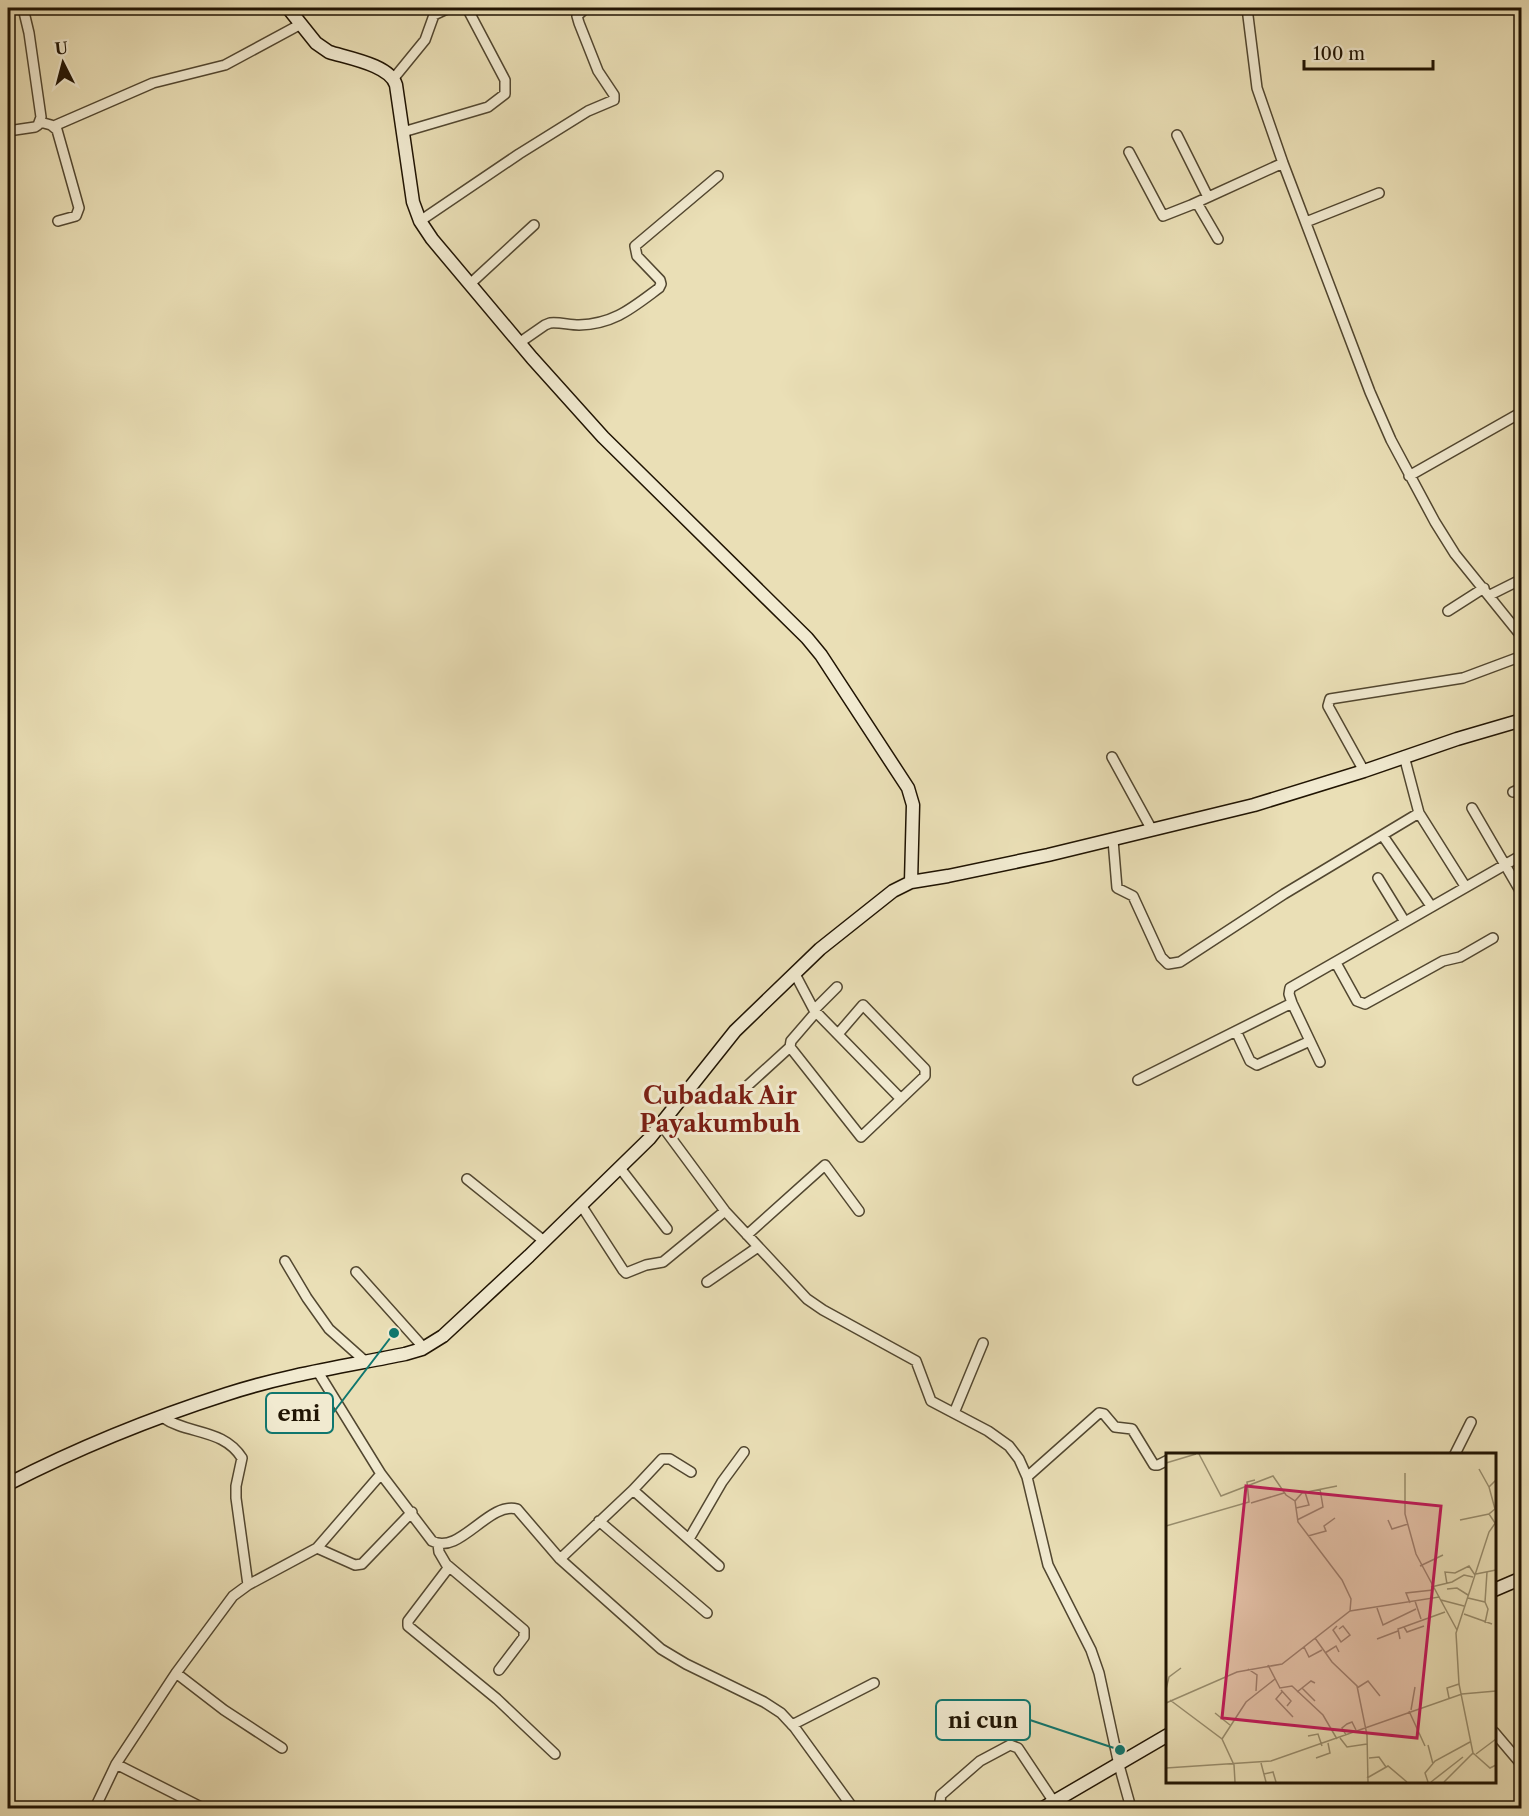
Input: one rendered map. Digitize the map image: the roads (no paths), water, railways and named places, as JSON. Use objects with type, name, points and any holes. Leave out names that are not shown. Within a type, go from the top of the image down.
[{"type":"street","points":[[23,8],[29,33],[40,122]]},
{"type":"street","points":[[288,8],[316,43],[329,52],[389,74]]},
{"type":"street","points":[[389,74],[425,40],[434,15],[449,8]]},
{"type":"street","points":[[403,132],[483,110],[505,94],[506,85],[502,73],[467,8]]},
{"type":"street","points":[[420,220],[588,111],[614,100],[613,93],[598,71],[579,23],[577,16],[586,8]]},
{"type":"street","points":[[1247,8],[1257,88],[1283,163],[1390,440],[1455,554],[1520,632]]},
{"type":"street","points":[[40,122],[54,126],[153,82],[225,64],[301,24]]},
{"type":"street","points":[[389,74],[403,132],[413,202],[420,220],[432,239],[519,343],[603,437],[813,645],[908,788],[913,805],[911,882]]},
{"type":"street","points":[[8,131],[35,127],[40,122]]},
{"type":"street","points":[[54,126],[79,208],[76,216],[58,221]]},
{"type":"street","points":[[1177,135],[1208,197]]},
{"type":"street","points":[[1130,152],[1163,216],[1197,203],[1283,163]]},
{"type":"street","points":[[519,343],[550,323],[587,324],[620,316],[659,288],[660,280],[637,256],[635,246],[718,176]]},
{"type":"street","points":[[1306,222],[1379,193]]},
{"type":"street","points":[[1197,203],[1218,239]]},
{"type":"street","points":[[470,284],[534,225]]},
{"type":"street","points":[[1409,476],[1521,412]]},
{"type":"street","points":[[1448,611],[1521,579]]},
{"type":"street","points":[[1364,771],[1328,706],[1330,699],[1463,678],[1521,656]]},
{"type":"street","points":[[8,1484],[85,1447],[227,1394],[284,1378],[405,1354],[424,1348],[443,1336],[649,1139],[735,1031],[820,949],[892,891],[911,882],[959,874],[1113,840],[1254,805],[1521,720]]},
{"type":"street","points":[[1404,756],[1419,813],[1465,886]]},
{"type":"street","points":[[1112,757],[1152,830]]},
{"type":"street","points":[[1472,808],[1521,894]]},
{"type":"street","points":[[1113,840],[1117,888],[1133,896],[1161,957],[1168,964],[1174,964],[1284,894],[1419,813]]},
{"type":"street","points":[[1383,836],[1431,906]]},
{"type":"street","points":[[1320,1062],[1292,1003],[1290,988],[1521,855]]},
{"type":"street","points":[[1378,878],[1405,922]]},
{"type":"street","points":[[1336,963],[1357,1001],[1365,1004],[1443,961],[1460,957],[1493,938]]},
{"type":"street","points":[[795,974],[815,1011],[901,1099]]},
{"type":"street","points":[[745,1088],[790,1047],[791,1041],[837,987]]},
{"type":"street","points":[[1138,1080],[1292,1003]]},
{"type":"street","points":[[790,1047],[861,1137],[925,1076],[925,1069],[863,1005],[837,1034]]},
{"type":"street","points":[[1236,1031],[1250,1061],[1257,1065],[1310,1041]]},
{"type":"street","points":[[660,1124],[725,1211],[814,1304],[916,1361],[931,1401],[988,1431],[1009,1446],[1019,1459],[1027,1477],[1048,1565],[1100,1673],[1119,1765],[1131,1809]]},
{"type":"street","points":[[747,1235],[825,1166],[859,1211]]},
{"type":"street","points":[[620,1168],[667,1229]]},
{"type":"street","points":[[467,1179],[544,1241]]},
{"type":"street","points":[[580,1204],[626,1273],[649,1264],[663,1262],[725,1211]]},
{"type":"street","points":[[706,1282],[758,1247]]},
{"type":"street","points":[[285,1261],[329,1329],[366,1362]]},
{"type":"street","points":[[356,1272],[424,1348]]},
{"type":"street","points":[[954,1413],[983,1343]]},
{"type":"street","points":[[318,1372],[381,1474],[427,1535],[438,1544],[441,1557],[524,1630],[524,1637],[499,1670]]},
{"type":"street","points":[[1027,1477],[1099,1413],[1104,1414],[1114,1427],[1132,1429],[1154,1465],[1166,1461]]},
{"type":"street","points":[[162,1418],[177,1427],[212,1434],[242,1458],[236,1498],[248,1585]]},
{"type":"street","points":[[1456,1453],[1471,1422]]},
{"type":"street","points":[[689,1539],[722,1482],[744,1452]]},
{"type":"street","points":[[560,1559],[664,1458],[692,1472]]},
{"type":"street","points":[[95,1809],[116,1764],[176,1673],[233,1596],[248,1585],[317,1548],[381,1474]]},
{"type":"street","points":[[633,1490],[720,1566]]},
{"type":"street","points":[[438,1544],[451,1542],[501,1511],[512,1508],[520,1511],[560,1559],[661,1649],[773,1707],[792,1725],[853,1809]]},
{"type":"street","points":[[317,1548],[359,1565],[411,1512]]},
{"type":"street","points":[[599,1521],[707,1613]]},
{"type":"street","points":[[449,1566],[408,1621],[408,1626],[497,1699],[555,1754]]},
{"type":"street","points":[[1496,1589],[1521,1578]]},
{"type":"street","points":[[176,1673],[224,1710],[282,1748]]},
{"type":"street","points":[[792,1725],[874,1683]]},
{"type":"street","points":[[1496,1734],[1521,1765]]},
{"type":"street","points":[[944,1809],[940,1801],[941,1795],[980,1761],[1010,1745],[1018,1748],[1049,1805],[1166,1736]]},
{"type":"street","points":[[116,1764],[203,1808]]},
{"type":"place","name":"emi","points":[[394,1333]]},
{"type":"place","name":"ni cun","points":[[1120,1750]]},
{"type":"district","name":"Cubadak Air Payakumbuh","points":[[720,1110]]}]
